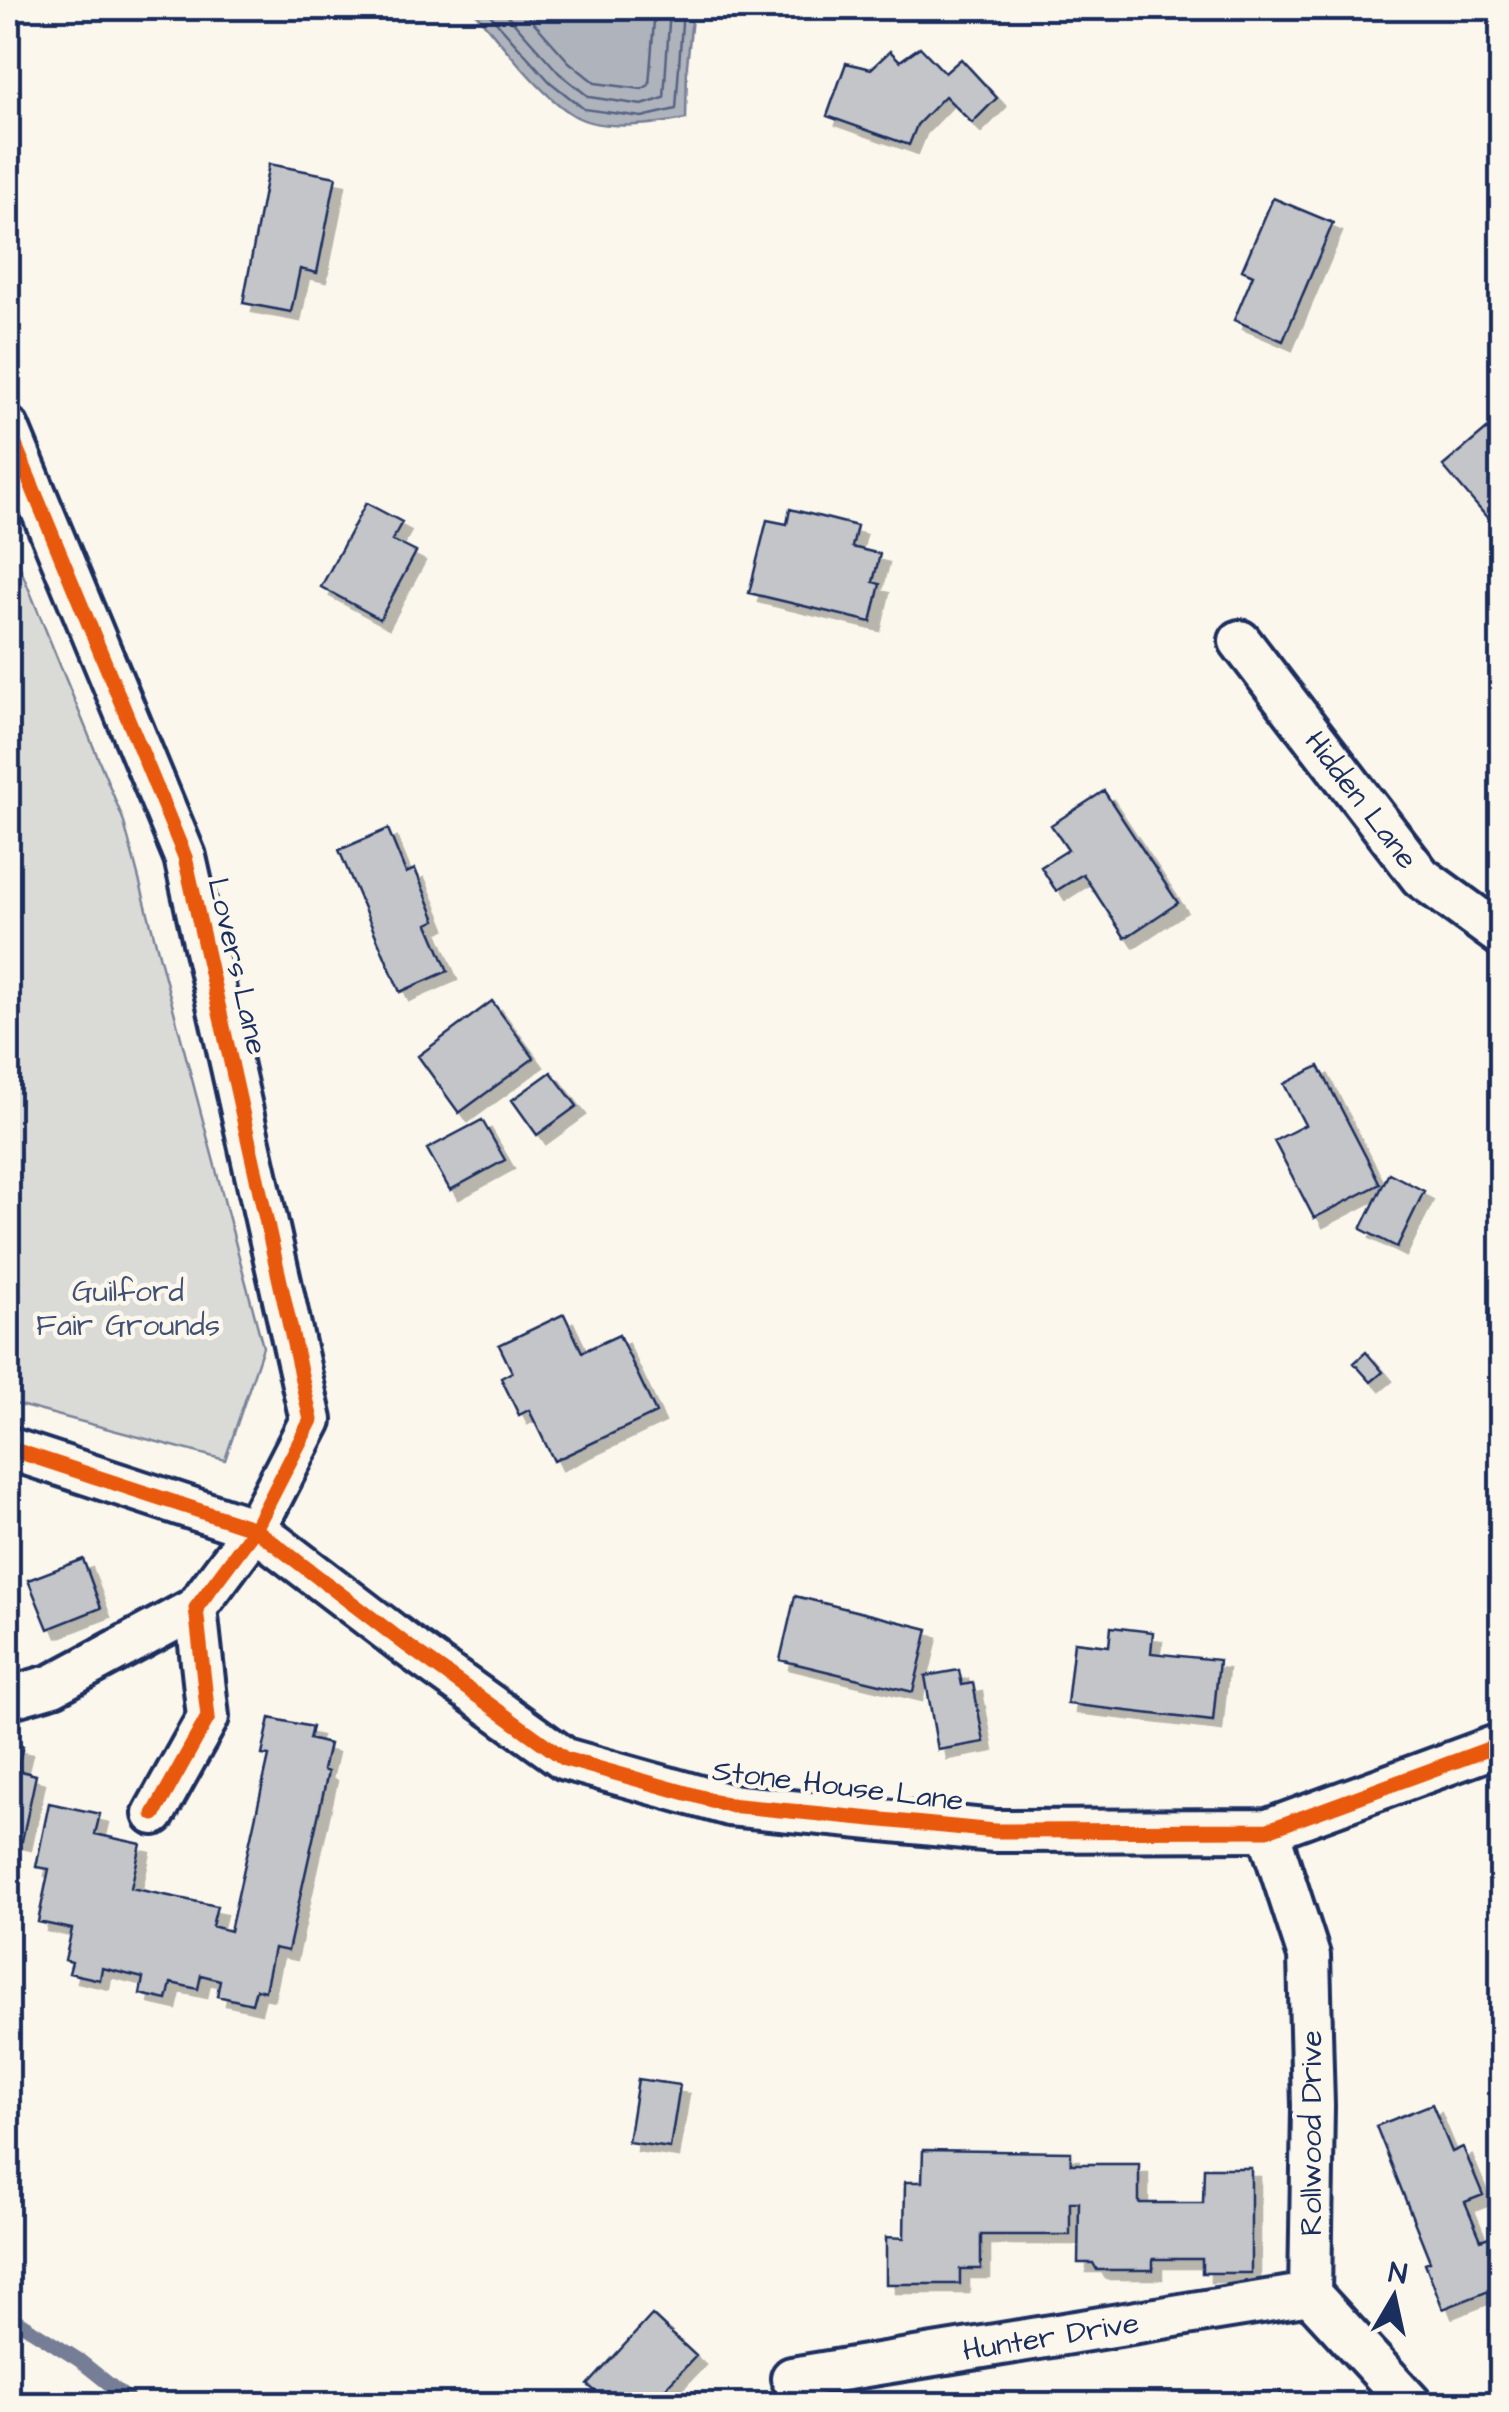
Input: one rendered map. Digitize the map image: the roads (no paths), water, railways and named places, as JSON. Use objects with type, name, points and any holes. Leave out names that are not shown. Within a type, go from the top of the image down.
[{"type":"street","name":"Lovers Lane","points":[[8,428],[185,857],[311,1420],[254,1529],[196,1608]]},
{"type":"street","name":"Hidden Lane","points":[[1240,642],[1421,877],[1502,936]]},
{"type":"street","name":"Stone House Lane","points":[[8,1448],[254,1529],[565,1759],[728,1805],[995,1831],[1268,1830],[1502,1744]]},
{"type":"street","points":[[8,1698],[52,1685],[196,1608],[208,1717],[154,1814]]},
{"type":"street","name":"Rollwood Drive","points":[[1268,1830],[1310,1956],[1310,2294]]},
{"type":"street","points":[[1310,2294],[1411,2404]]},
{"type":"street","name":"Hunter Drive","points":[[792,2378],[1310,2294]]},
{"type":"water","points":[[471,8],[693,8],[686,119],[617,125],[579,118],[537,84]]},
{"type":"waterway","points":[[8,2315],[79,2360],[134,2404]]},
{"type":"park label","name":"Guilford Fair Grounds","points":[[128,1308]]}]
